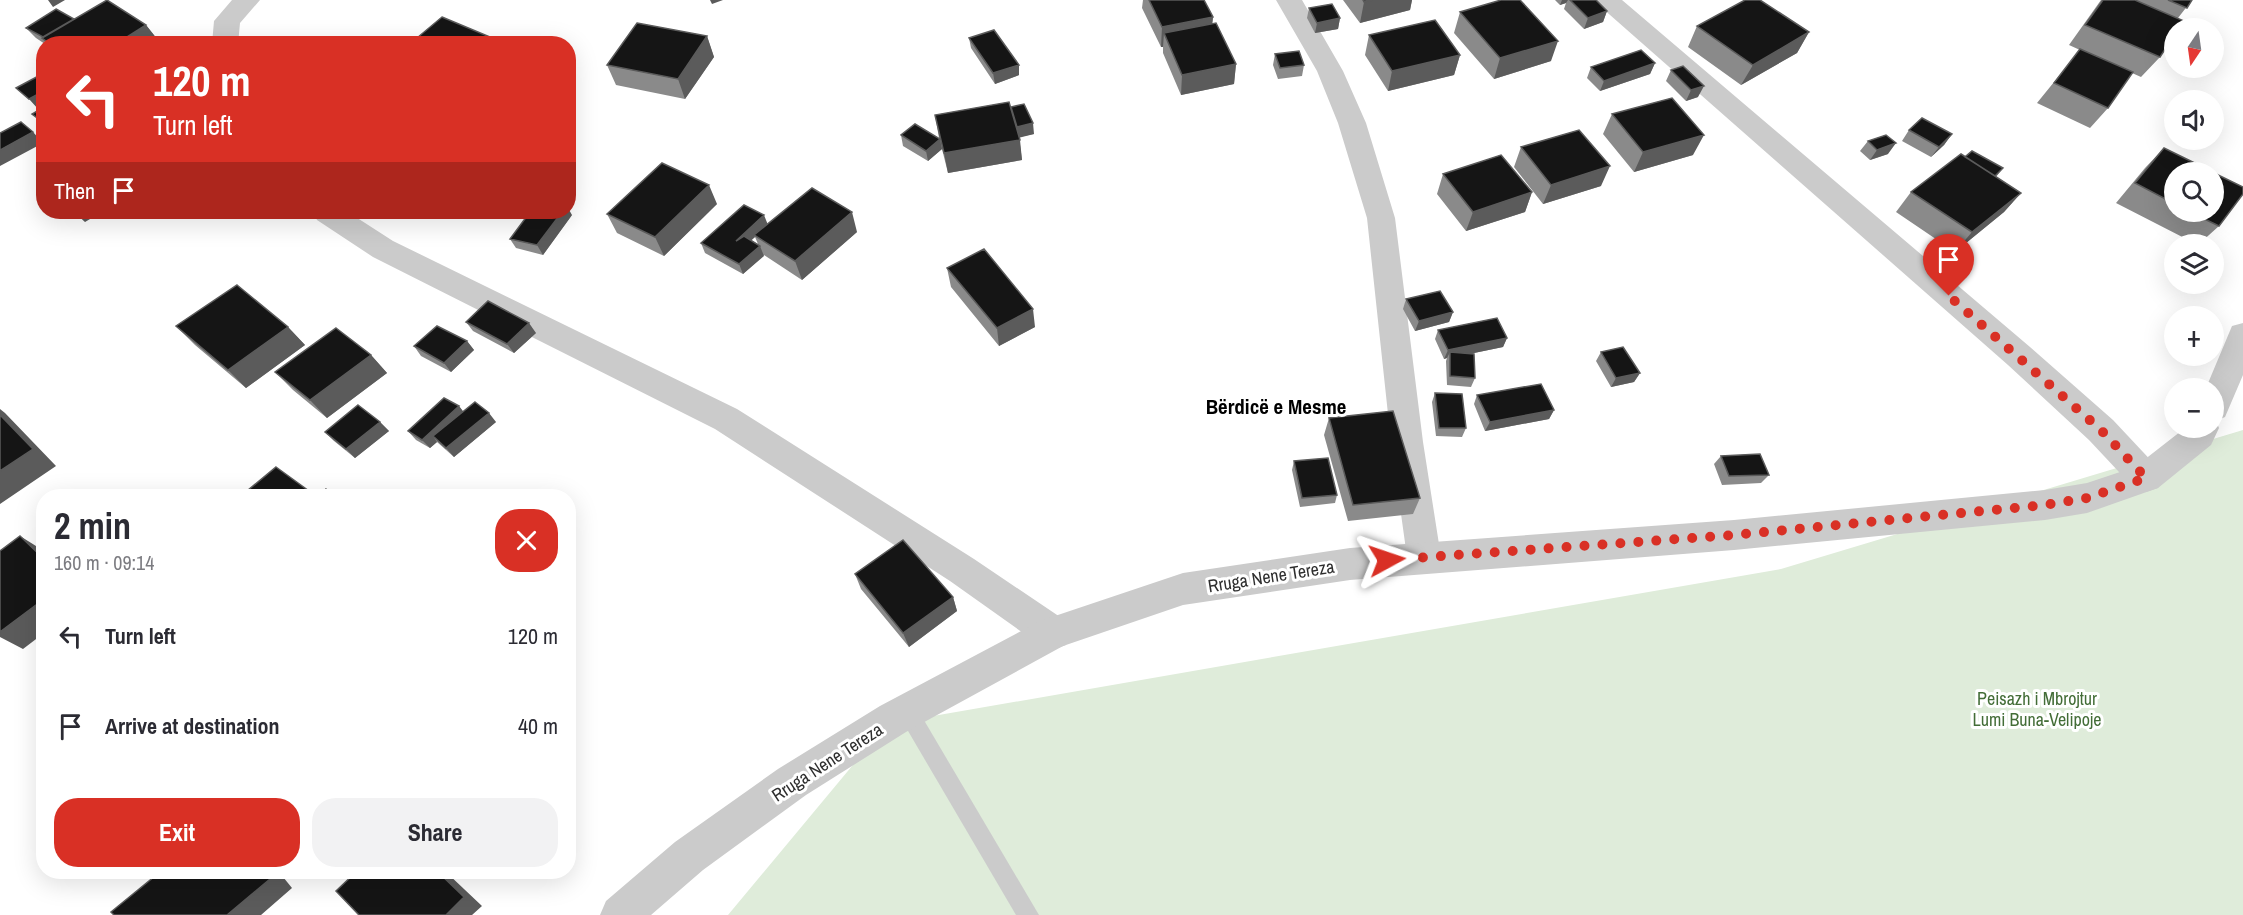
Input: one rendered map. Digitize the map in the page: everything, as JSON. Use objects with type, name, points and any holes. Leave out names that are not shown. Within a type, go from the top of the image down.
[{"type":"street","points":[[226,36],[227,21],[247,0]]},
{"type":"street","points":[[1289,0],[1330,71],[1352,123],[1381,218],[1407,442],[1424,557]]},
{"type":"street","points":[[1606,0],[1679,47],[2101,430],[2146,478]]},
{"type":"street","points":[[338,219],[383,249],[726,418],[962,570],[1053,633]]},
{"type":"street","points":[[2224,383],[2243,335]]},
{"type":"street","name":"Rruga Nene Tereza","points":[[620,915],[689,856],[792,782],[908,712],[1053,633],[1183,589],[1284,572],[1424,557],[1734,535],[2045,505],[2087,498],[2146,478],[2195,438]]},
{"type":"lane","points":[[908,712],[1028,915]]},
{"type":"green space","name":"Peisazh i Mbrojtur Lumi Buna-Velipoje","points":[[2243,430],[2243,915],[728,915],[887,724],[1781,569],[2216,438],[2224,438],[2224,436]]},
{"type":"building","points":[[107,0],[146,25],[129,36],[45,36]]},
{"type":"building","points":[[1149,0],[1204,0],[1213,17],[1162,27]]},
{"type":"building","points":[[1501,0],[1520,0],[1558,41],[1500,58],[1460,12]]},
{"type":"building","points":[[1570,0],[1596,0],[1607,11],[1588,18]]},
{"type":"building","points":[[1745,0],[1760,0],[1809,32],[1753,65],[1697,26]]},
{"type":"building","points":[[2103,0],[2135,0],[2177,18],[2164,18],[2164,51],[2160,57],[2085,25]]},
{"type":"building","points":[[2168,0],[2192,0],[2187,8]]},
{"type":"building","points":[[1332,4],[1340,18],[1317,23],[1309,8]]},
{"type":"building","points":[[56,9],[74,19],[45,36],[26,28]]},
{"type":"building","points":[[442,17],[488,36],[419,36]]},
{"type":"building","points":[[1435,20],[1460,55],[1392,71],[1369,35]]},
{"type":"building","points":[[637,23],[707,36],[678,79],[607,65]]},
{"type":"building","points":[[1216,23],[1236,64],[1182,75],[1164,33]]},
{"type":"building","points":[[994,30],[1019,65],[993,73],[969,38]]},
{"type":"building","points":[[2080,49],[2133,72],[2108,108],[2054,83]]},
{"type":"building","points":[[1641,50],[1655,63],[1604,81],[1591,67]]},
{"type":"building","points":[[1299,51],[1304,65],[1280,68],[1275,54]]},
{"type":"building","points":[[1683,66],[1704,86],[1691,90],[1671,70]]},
{"type":"building","points":[[36,77],[36,95],[29,99],[16,88]]},
{"type":"building","points":[[1672,98],[1704,135],[1643,152],[1612,114]]},
{"type":"building","points":[[1009,102],[1020,140],[944,153],[935,115]]},
{"type":"building","points":[[1024,104],[1033,123],[1017,127],[1011,107]]},
{"type":"building","points":[[1922,118],[1952,134],[1939,147],[1909,130]]},
{"type":"building","points":[[21,122],[33,132],[0,150],[0,133]]},
{"type":"building","points":[[915,124],[940,139],[926,151],[901,135]]},
{"type":"building","points":[[1579,130],[1610,166],[1551,185],[1521,147]]},
{"type":"building","points":[[1886,135],[1896,143],[1877,150],[1868,141]]},
{"type":"building","points":[[2164,148],[2193,162],[2164,162],[2164,198],[2135,183]]},
{"type":"building","points":[[1972,151],[2003,168],[1995,176],[1965,157]]},
{"type":"building","points":[[1961,154],[2021,193],[1972,232],[1911,192]]},
{"type":"building","points":[[1501,155],[1532,192],[1473,212],[1443,174]]},
{"type":"building","points":[[662,163],[709,185],[655,237],[607,214]]},
{"type":"building","points":[[2224,178],[2243,187],[2243,194],[2224,219]]},
{"type":"building","points":[[812,188],[852,212],[795,261],[754,235]]},
{"type":"building","points":[[744,205],[764,215],[736,241],[744,236],[760,246],[739,264],[701,243]]},
{"type":"building","points":[[525,219],[557,219],[537,245],[510,239]]},
{"type":"building","points":[[2211,222],[2222,222],[2219,226]]},
{"type":"building","points":[[984,249],[1033,309],[997,328],[947,268]]},
{"type":"building","points":[[237,285],[288,327],[228,370],[176,326]]},
{"type":"building","points":[[1440,291],[1453,312],[1419,321],[1406,299]]},
{"type":"building","points":[[488,301],[529,323],[507,344],[466,322]]},
{"type":"building","points":[[1497,318],[1507,338],[1448,350],[1438,330]]},
{"type":"building","points":[[437,326],[467,341],[444,363],[414,346]]},
{"type":"building","points":[[336,328],[371,355],[310,400],[275,372]]},
{"type":"building","points":[[1623,347],[1640,373],[1616,378],[1601,352]]},
{"type":"building","points":[[1450,352],[1474,354],[1475,378],[1450,376]]},
{"type":"building","points":[[1541,384],[1554,410],[1490,422],[1477,395]]},
{"type":"building","points":[[1435,393],[1462,394],[1466,428],[1439,428]]},
{"type":"building","points":[[444,398],[459,406],[422,440],[408,431]]},
{"type":"building","points":[[475,402],[489,413],[446,448],[433,436]]},
{"type":"building","points":[[358,405],[380,422],[346,449],[325,432]]},
{"type":"building","points":[[1393,411],[1420,498],[1353,505],[1329,418]]},
{"type":"building","points":[[0,415],[33,449],[0,471]]},
{"type":"building","points":[[1760,454],[1769,475],[1729,476],[1721,456]]},
{"type":"building","points":[[1328,458],[1337,495],[1302,498],[1294,461]]},
{"type":"building","points":[[276,467],[306,489],[249,489]]},
{"type":"building","points":[[20,536],[36,551],[36,605],[0,632],[0,551]]},
{"type":"building","points":[[903,540],[953,597],[903,633],[855,574]]},
{"type":"building","points":[[151,879],[270,879],[227,915],[114,915],[111,912]]},
{"type":"building","points":[[349,879],[445,879],[464,897],[446,915],[359,915],[336,891]]},
{"type":"district","name":"Bërdicë e Mesme","points":[[1276,406]]},
{"type":"route","points":[[1387,560],[1734,535],[2045,505],[2087,498],[2146,478],[2101,430],[1949,296]]}]
